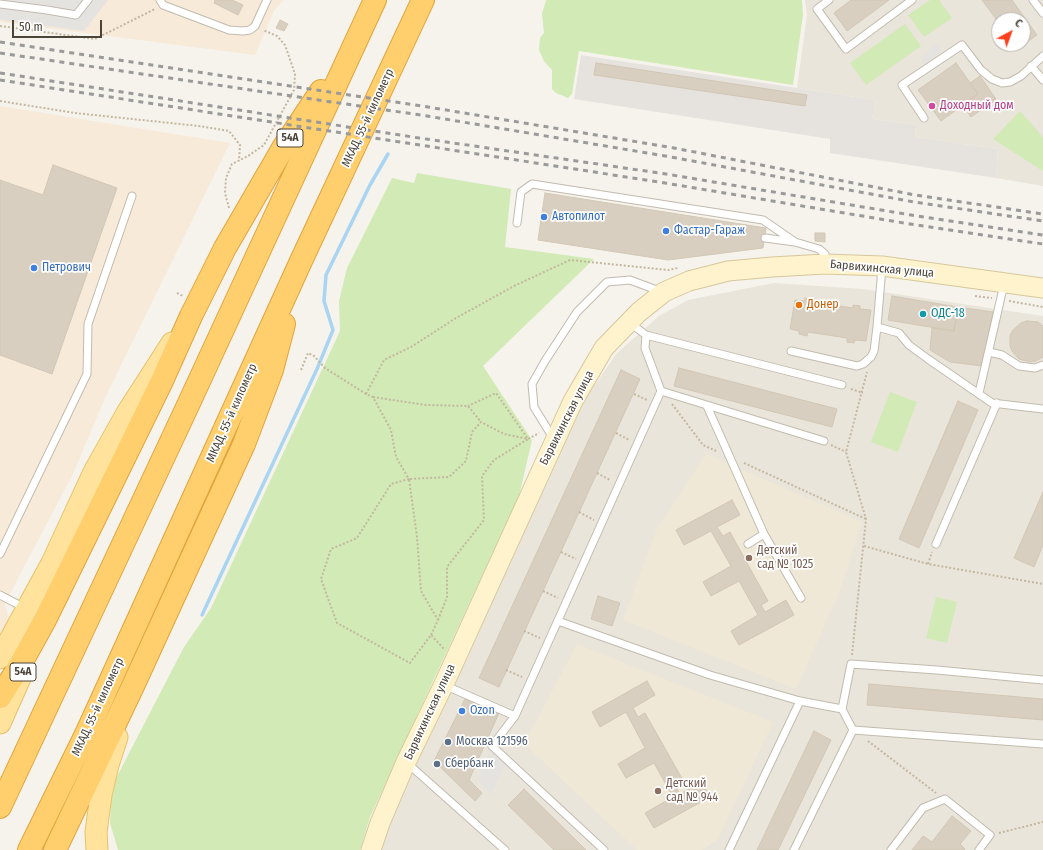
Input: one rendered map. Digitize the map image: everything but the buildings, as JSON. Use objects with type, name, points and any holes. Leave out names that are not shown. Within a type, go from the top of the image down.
[{"type":"highway","name":"МКАД, 55-й километр","points":[[29,850],[87,732],[301,261],[423,0]]},
{"type":"highway","points":[[0,807],[374,1]]},
{"type":"highway","name":"54А","points":[[46,620],[225,248],[279,155],[360,32]]},
{"type":"highway","points":[[55,850],[133,686],[244,444],[272,370],[301,261]]},
{"type":"highway","points":[[0,697],[46,620]]},
{"type":"main road","points":[[0,658],[52,563],[94,472],[162,356],[191,316]]},
{"type":"main road","name":"54А","points":[[0,723],[46,620]]},
{"type":"main road","points":[[97,850],[96,832],[101,795],[108,765],[133,686]]},
{"type":"street","name":"Барвихинская улица","points":[[371,850],[380,824],[406,762],[455,660],[551,434],[604,348],[639,312],[664,292],[689,281],[728,271],[825,264],[882,266],[1003,291],[1043,288]]},
{"type":"lane","points":[[0,4],[76,15],[88,0]]},
{"type":"lane","points":[[161,2],[229,30],[243,31],[250,30],[255,26],[267,0]]},
{"type":"lane","points":[[828,0],[817,9],[846,49],[912,0]]},
{"type":"lane","points":[[1033,0],[1043,12]]},
{"type":"lane","points":[[924,118],[902,85],[962,44],[981,70],[992,79],[1002,83],[1010,82],[1022,76],[1043,56]]},
{"type":"lane","points":[[1031,66],[1043,80]]},
{"type":"lane","points":[[517,223],[521,192],[532,184],[763,220],[795,242]]},
{"type":"lane","points":[[0,554],[87,374],[88,324],[132,196]]},
{"type":"lane","points":[[765,238],[795,242],[819,249],[825,254],[825,264]]},
{"type":"lane","points":[[791,351],[857,366],[863,364],[871,357],[874,350],[882,266]]},
{"type":"lane","points":[[551,434],[534,407],[532,384],[577,312],[607,282],[630,280],[664,292]]},
{"type":"lane","points":[[979,393],[1003,291]]},
{"type":"lane","points":[[629,322],[646,335],[842,385]]},
{"type":"lane","points":[[876,327],[899,333],[910,345],[928,359],[992,403],[1043,409]]},
{"type":"lane","points":[[604,850],[492,746],[514,716],[661,391],[646,348],[646,335]]},
{"type":"lane","points":[[989,352],[1002,355],[1019,366],[1035,368],[1043,365]]},
{"type":"lane","points":[[661,391],[824,441]]},
{"type":"lane","points":[[936,544],[996,403]]},
{"type":"lane","points":[[707,406],[764,534],[801,598]]},
{"type":"lane","points":[[748,544],[764,534]]},
{"type":"lane","points":[[0,595],[27,609]]},
{"type":"lane","points":[[558,620],[710,675],[800,701],[842,709]]},
{"type":"lane","points":[[853,730],[842,709],[851,664],[1043,680]]},
{"type":"lane","points":[[444,684],[514,716]]},
{"type":"lane","points":[[729,850],[800,701]]},
{"type":"lane","points":[[853,730],[1043,744]]},
{"type":"lane","points":[[794,850],[853,730]]},
{"type":"lane","points":[[406,762],[505,850]]},
{"type":"lane","points":[[891,850],[923,808],[945,800],[990,835],[979,850]]},
{"type":"path","points":[[0,26],[95,39],[161,2]]},
{"type":"path","points":[[229,209],[225,192],[226,178],[232,164],[248,156],[264,145],[294,90],[295,74],[285,45],[277,36],[255,26]]},
{"type":"path","points":[[0,101],[75,113],[199,126],[229,131],[240,144],[239,161]]},
{"type":"path","points":[[366,394],[384,360],[412,347],[456,318],[514,286],[570,260],[668,270]]},
{"type":"path","points":[[975,296],[1003,291],[1043,307]]},
{"type":"path","points":[[301,370],[308,354],[314,356],[325,368],[366,394],[373,397],[426,405],[468,406],[496,393],[528,439]]},
{"type":"path","points":[[851,664],[866,519],[846,452],[863,393],[871,357]]},
{"type":"path","points":[[842,385],[863,393]]},
{"type":"path","points":[[661,391],[703,445],[866,519]]},
{"type":"path","points":[[634,394],[655,404]]},
{"type":"path","points":[[373,397],[391,430],[396,457],[409,479],[417,538],[421,591],[438,620]]},
{"type":"path","points":[[468,406],[481,422],[504,434],[528,439]]},
{"type":"path","points":[[481,422],[472,432],[466,461],[449,477],[409,479],[391,484],[357,538],[331,549],[321,579],[337,623],[410,663],[431,635],[447,597],[447,567],[484,520],[482,476],[494,460],[528,439],[551,434]]},
{"type":"path","points":[[616,433],[637,444]]},
{"type":"path","points":[[824,441],[846,452]]},
{"type":"path","points":[[597,473],[619,484]]},
{"type":"path","points":[[579,512],[602,523]]},
{"type":"path","points":[[928,564],[936,544]]},
{"type":"path","points":[[864,546],[928,564],[1043,583]]},
{"type":"path","points":[[561,552],[584,563]]},
{"type":"path","points":[[543,591],[566,602]]},
{"type":"path","points":[[524,631],[548,642]]},
{"type":"path","points":[[431,635],[455,660]]},
{"type":"path","points":[[506,670],[530,682]]},
{"type":"path","points":[[853,730],[945,800]]},
{"type":"path","points":[[990,835],[1043,822]]},
{"type":"shaded area","points":[[0,0],[284,0],[275,9],[255,55],[0,22]]},
{"type":"shaded area","points":[[0,0],[108,0],[84,31],[0,20]]},
{"type":"shaded area","points":[[805,0],[1043,0],[1043,186],[996,178],[998,149],[915,137],[916,125],[872,119],[875,100],[797,88],[807,14]]},
{"type":"shaded area","points":[[937,44],[942,51],[925,64],[920,57]]},
{"type":"shaded area","points":[[581,55],[875,100],[872,119],[916,125],[915,137],[998,149],[996,178],[830,153],[830,139],[574,99]]},
{"type":"shaded area","points":[[0,106],[230,143],[105,398],[73,474],[5,603],[9,620],[0,633]]},
{"type":"shaded area","points":[[774,283],[863,289],[1043,316],[1043,850],[381,850],[387,827],[414,761],[586,398],[616,354],[659,316],[688,300]]},
{"type":"shaded area","name":"Детский сад № 1025","points":[[706,454],[862,522],[841,588],[796,689],[623,620],[657,529]]},
{"type":"shaded area","name":"Детский сад № 944","points":[[577,644],[773,722],[718,839],[702,850],[637,850],[524,744]]},
{"type":"shaded area","points":[[492,746],[507,760],[491,795],[478,779]]},
{"type":"green space","points":[[546,0],[802,0],[803,15],[793,85],[579,51],[572,94],[568,98],[556,93],[552,89],[552,70],[544,61],[539,50],[540,38],[544,33],[542,14]]},
{"type":"green space","points":[[930,0],[939,0],[952,18],[924,37],[908,15]]},
{"type":"green space","points":[[905,24],[921,46],[866,85],[850,63]]},
{"type":"green space","points":[[1020,111],[1043,137],[1043,171],[993,139]]},
{"type":"green space","points":[[417,173],[511,189],[505,247],[594,259],[483,366],[532,440],[519,496],[370,817],[360,850],[118,850],[110,823],[112,786],[184,647],[211,608],[340,331],[339,301],[347,268],[392,178],[414,183]]},
{"type":"green space","points":[[890,392],[917,402],[898,452],[871,442]]},
{"type":"green space","points":[[936,597],[957,602],[947,643],[926,638]]},
{"type":"waterway","points":[[202,615],[317,369],[333,330],[324,301],[326,275],[370,185],[388,154]]},
{"type":"railway","points":[[0,42],[428,107],[674,148],[915,195],[1043,214]]},
{"type":"railway","points":[[0,53],[427,116],[671,157],[914,202],[1043,221]]},
{"type":"railway","points":[[0,73],[419,138],[666,174],[911,215],[1043,235]]},
{"type":"railway","points":[[0,80],[665,183],[910,224],[1043,244]]},
{"type":"place","name":"Доходный дом","points":[[932,106]]},
{"type":"place","name":"Автопилот","points":[[544,217]]},
{"type":"place","name":"Фастар-Гараж","points":[[666,231]]},
{"type":"place","name":"Петрович","points":[[34,268]]},
{"type":"place","name":"Донер","points":[[799,305]]},
{"type":"place","name":"ОДС-18","points":[[923,314]]},
{"type":"place","name":"Детский сад № 1025","points":[[749,558]]},
{"type":"place","name":"Ozon","points":[[462,711]]},
{"type":"place","name":"Москва 121596","points":[[448,742]]},
{"type":"place","name":"Сбербанк","points":[[437,764]]},
{"type":"place","name":"Детский сад № 944","points":[[658,791]]}]
